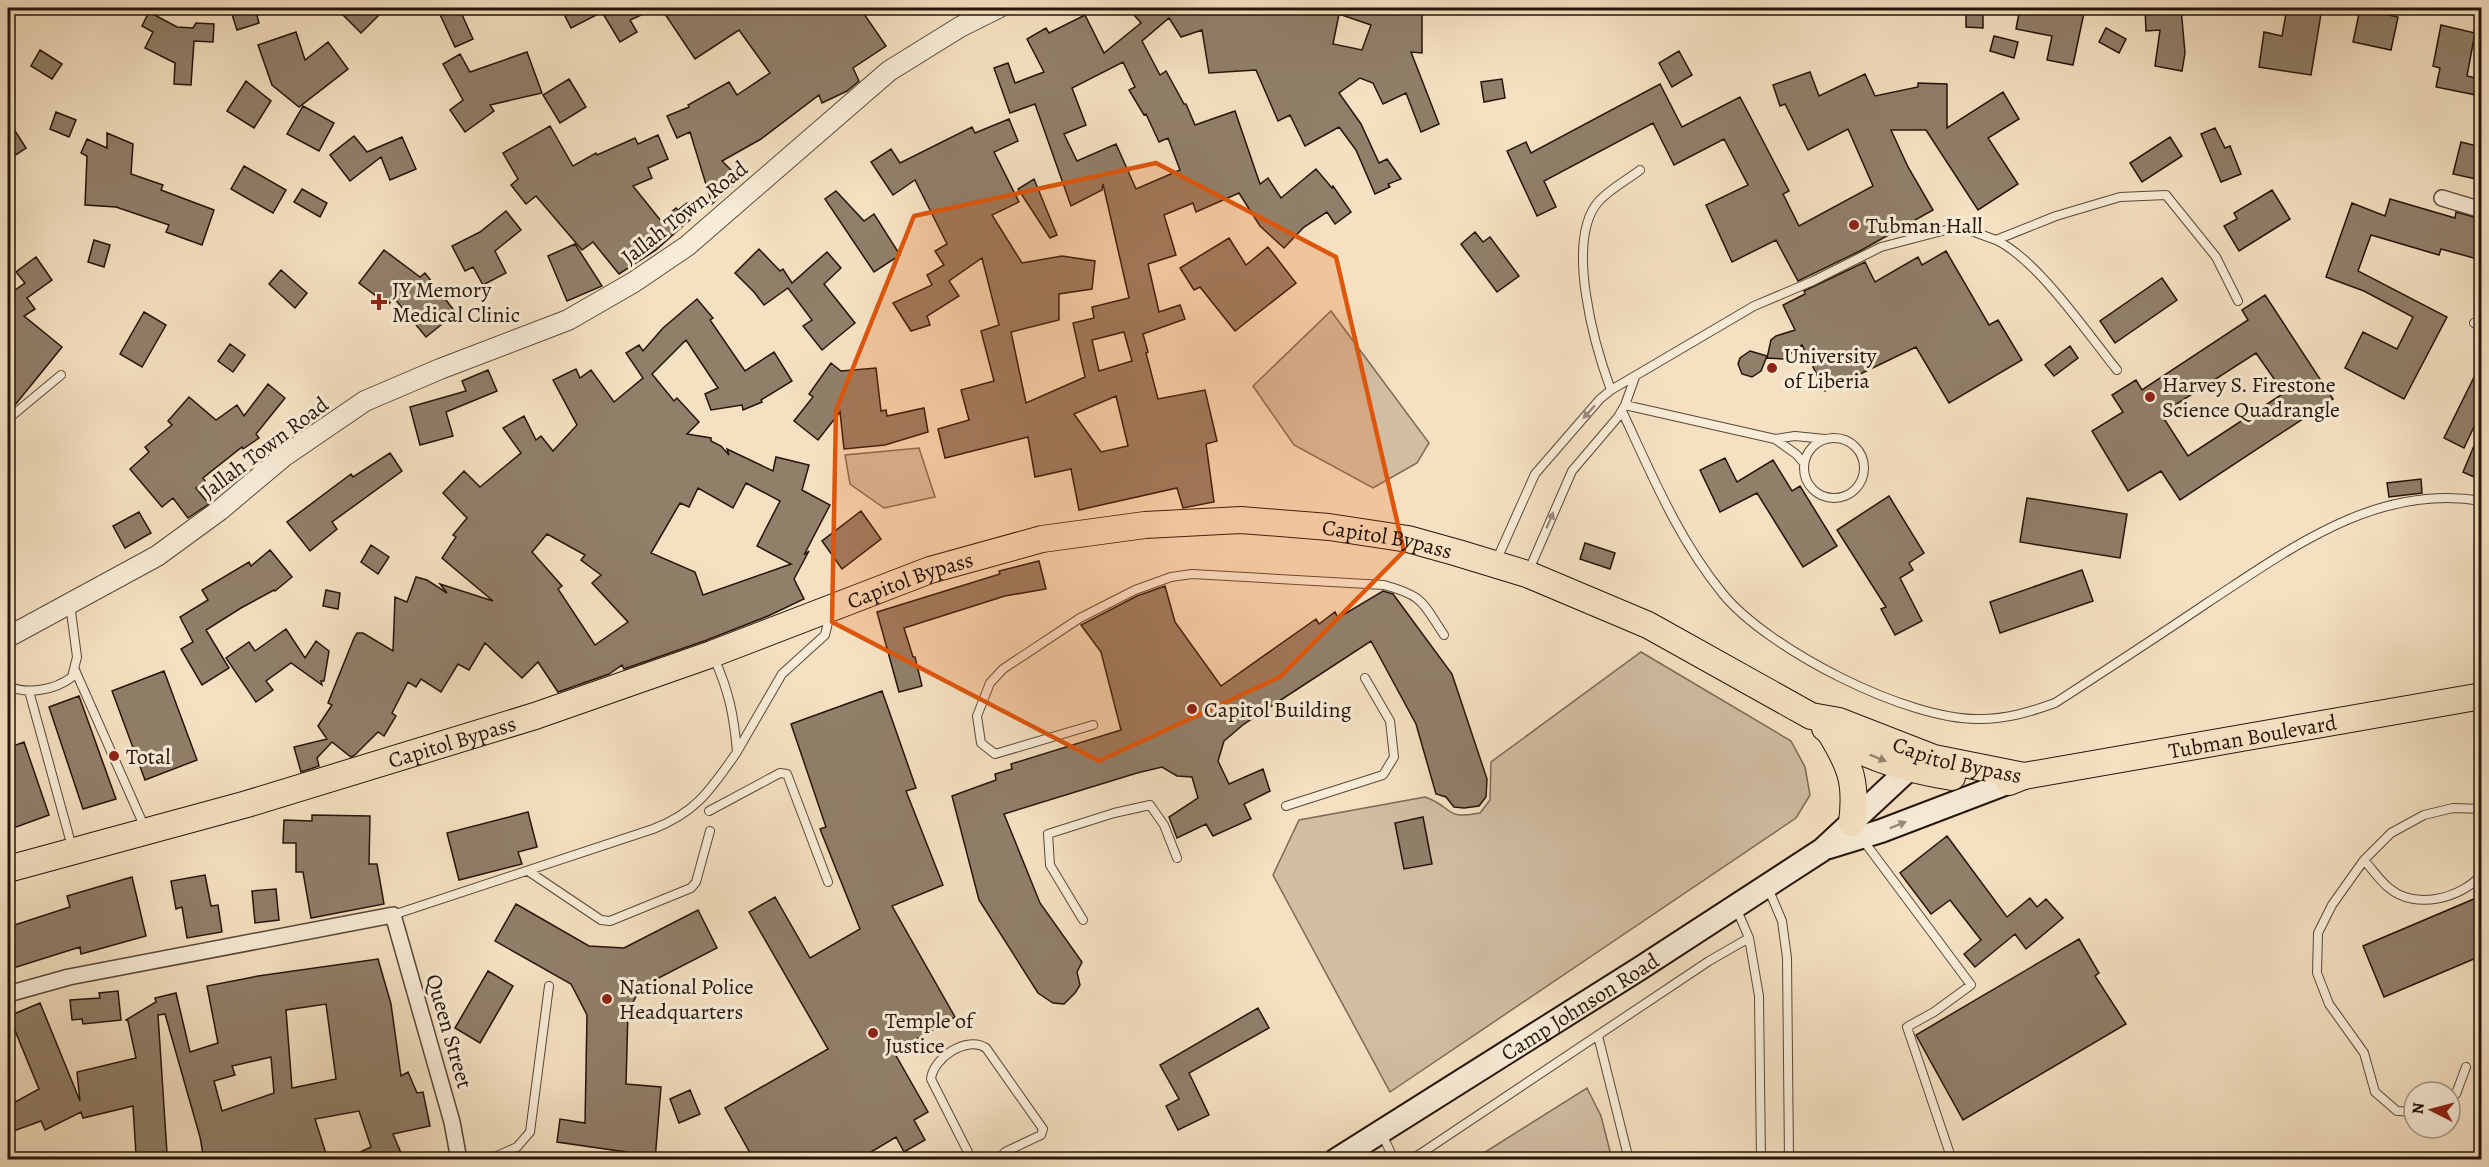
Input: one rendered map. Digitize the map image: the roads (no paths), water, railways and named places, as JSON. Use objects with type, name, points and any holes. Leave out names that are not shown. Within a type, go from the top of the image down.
[{"type":"highway","name":"Capitol Bypass","points":[[8,869],[247,804],[523,720],[712,654],[930,570],[1042,539],[1145,525],[1240,520],[1329,527],[1408,539],[1527,574],[1648,625],[1811,716],[1831,734],[1871,755],[1909,769],[1979,782],[2015,779]]},
{"type":"highway","name":"Tubman Boulevard","points":[[2015,779],[2481,696]]},
{"type":"highway","name":"Capitol Bypass","points":[[1811,716],[1839,721],[1934,758],[2015,779]]},
{"type":"highway","points":[[1831,734],[1852,776],[1856,830]]},
{"type":"main road","name":"Camp Johnson Road","points":[[1856,830],[1909,769],[1934,758]]},
{"type":"main road","name":"Camp Johnson Road","points":[[1336,1160],[1856,830],[2015,779]]},
{"type":"street","name":"Jallah Town Road","points":[[8,637],[157,556],[220,510],[283,457],[365,401],[440,369],[568,320],[634,282],[687,246],[889,71],[960,27],[998,8]]},
{"type":"street","points":[[2442,198],[2481,210]]},
{"type":"street","points":[[8,994],[69,977],[393,915]]},
{"type":"street","name":"Queen Street","points":[[393,915],[452,1122],[459,1160]]},
{"type":"lane","points":[[1611,390],[1590,320],[1584,243],[1589,220],[1599,201],[1640,170]]},
{"type":"lane","points":[[1996,240],[2056,216],[2120,197],[2166,195],[2216,257],[2238,301]]},
{"type":"lane","points":[[1495,564],[1534,474],[1600,399],[1611,390],[1754,306],[1813,281],[1881,247],[1946,230],[1963,228],[2012,248],[2054,291],[2117,370]]},
{"type":"lane","points":[[8,419],[60,375]]},
{"type":"lane","points":[[1527,574],[1572,471],[1624,408],[1635,377]]},
{"type":"lane","points":[[1624,408],[1775,439],[1795,436],[1844,440],[1860,453],[1864,468],[1862,478],[1855,489],[1838,498],[1818,495],[1807,483],[1804,463],[1797,454],[1775,439]]},
{"type":"lane","points":[[1624,408],[1675,525],[1699,563],[1725,596],[1754,625],[1802,656],[1869,691],[1932,713],[1978,720],[2020,716],[2055,703],[2310,536],[2361,514],[2412,500],[2481,501]]},
{"type":"lane","points":[[1804,463],[1809,451],[1817,443],[1826,439]]},
{"type":"lane","points":[[1093,725],[995,754],[981,743],[977,716],[990,682],[1003,669],[1080,618],[1135,590],[1171,577],[1192,574],[1384,585],[1408,592],[1420,599],[1444,635]]},
{"type":"lane","points":[[8,686],[29,692],[65,682],[72,677],[77,657],[70,603]]},
{"type":"lane","points":[[393,915],[674,821],[694,807],[711,789],[737,752],[782,674],[825,635],[831,608]]},
{"type":"lane","points":[[712,654],[727,685],[732,704],[737,752]]},
{"type":"lane","points":[[75,670],[147,832]]},
{"type":"lane","points":[[1286,806],[1383,775],[1394,757],[1390,722],[1365,678]]},
{"type":"lane","points":[[29,692],[73,851]]},
{"type":"lane","points":[[709,811],[780,773],[787,774],[828,882]]},
{"type":"lane","points":[[1083,921],[1050,865],[1048,834],[1114,813],[1150,805],[1164,825],[1177,858]]},
{"type":"lane","points":[[2402,1111],[2397,1111],[2375,1092],[2364,1053],[2329,1004],[2317,973],[2318,933],[2332,905],[2364,860],[2391,833],[2424,815],[2453,808],[2481,809]]},
{"type":"lane","points":[[1856,830],[1971,985],[1934,1012],[1907,1027],[1952,1160]]},
{"type":"lane","points":[[528,871],[601,920],[609,921],[691,888],[696,882],[710,831]]},
{"type":"lane","points":[[2364,860],[2390,889],[2412,900],[2450,897],[2476,880],[2481,874]]},
{"type":"lane","points":[[1768,886],[1782,921],[1788,958],[1789,1160]]},
{"type":"lane","points":[[1735,906],[1749,938],[1760,996],[1761,1160]]},
{"type":"lane","points":[[1411,1160],[1708,961],[1749,938]]},
{"type":"lane","points":[[488,1160],[517,1147],[530,1132],[549,986]]},
{"type":"lane","points":[[1598,1036],[1629,1160]]},
{"type":"lane","points":[[972,1160],[931,1079],[932,1071],[941,1059],[966,1044],[986,1048],[1043,1130],[1041,1135],[1005,1152],[999,1160]]},
{"type":"lane","points":[[2461,1080],[2466,1067]]},
{"type":"lane","points":[[1381,1131],[1394,1160]]},
{"type":"place","name":"Tubman Hall","points":[[1854,225]]},
{"type":"place","name":"JY Memory Medical Clinic","points":[[379,302]]},
{"type":"place","name":"University of Liberia","points":[[1772,368]]},
{"type":"place","name":"Harvey S. Firestone Science Quadrangle","points":[[2150,397]]},
{"type":"place","name":"Capitol Building","points":[[1192,709]]},
{"type":"place","name":"Total","points":[[114,756]]},
{"type":"place","name":"National Police Headquarters","points":[[607,999]]},
{"type":"place","name":"Temple of Justice","points":[[873,1033]]}]
